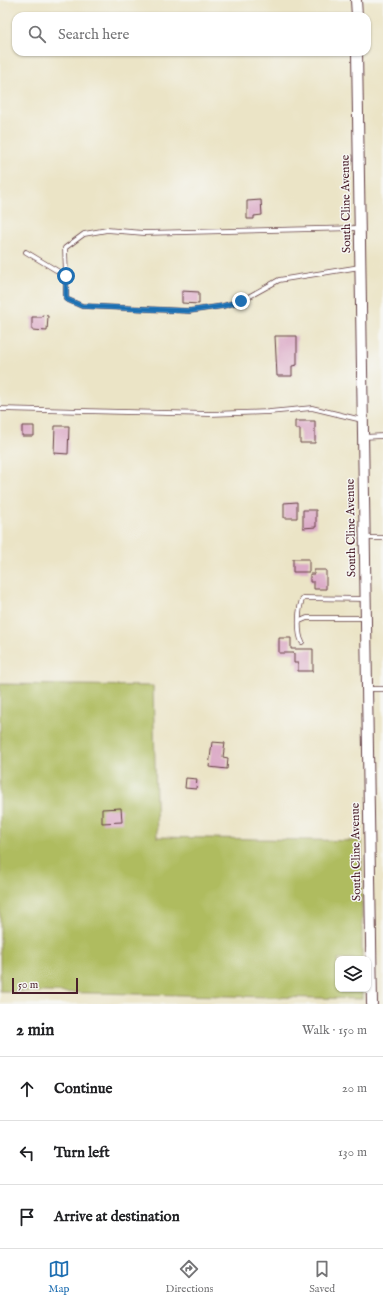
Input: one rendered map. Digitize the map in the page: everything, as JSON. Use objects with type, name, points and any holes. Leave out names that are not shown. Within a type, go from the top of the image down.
[{"type":"street","points":[[356,0],[357,12]]},
{"type":"street","name":"South Cline Avenue","points":[[357,56],[372,1004]]},
{"type":"lane","points":[[360,228],[144,233],[107,230],[84,234],[65,248],[66,299],[82,306],[189,311],[223,306],[241,301],[279,280],[360,267]]},
{"type":"lane","points":[[26,252],[66,276]]},
{"type":"lane","points":[[0,409],[210,414],[269,412],[312,408],[337,413],[363,421]]},
{"type":"lane","points":[[363,437],[383,436]]},
{"type":"lane","points":[[365,538],[383,538]]},
{"type":"lane","points":[[302,642],[299,636],[300,604],[303,598],[365,599]]},
{"type":"lane","points":[[300,621],[307,618],[365,618]]},
{"type":"lane","points":[[366,689],[383,689]]},
{"type":"green space","points":[[0,684],[153,686],[157,837],[362,841],[362,956],[335,956],[335,992],[362,992],[362,999],[0,991]]},
{"type":"building","points":[[261,200],[262,215],[254,216],[254,219],[247,219],[247,201]]},
{"type":"building","points":[[182,291],[199,292],[199,304],[182,303]]},
{"type":"building","points":[[42,315],[48,316],[47,331],[32,330],[32,317],[42,317]]},
{"type":"building","points":[[275,336],[297,336],[297,365],[292,366],[292,376],[277,376]]},
{"type":"building","points":[[295,421],[315,421],[315,443],[300,443],[300,429],[295,429]]},
{"type":"building","points":[[22,426],[34,426],[34,436],[22,436]]},
{"type":"building","points":[[55,426],[69,426],[68,454],[54,453]]},
{"type":"building","points":[[297,502],[297,518],[284,518],[284,503]]},
{"type":"building","points":[[303,510],[316,510],[316,527],[303,528]]},
{"type":"building","points":[[293,559],[309,559],[309,572],[293,572]]},
{"type":"building","points":[[314,570],[326,570],[326,589],[314,589],[314,582],[310,582],[310,574],[314,574]]},
{"type":"building","points":[[279,638],[291,638],[291,649],[313,649],[313,671],[298,671],[298,663],[294,663],[294,653],[279,653]]},
{"type":"building","points":[[212,742],[225,743],[223,757],[228,758],[227,769],[209,767]]},
{"type":"building","points":[[186,778],[197,779],[196,789],[185,788]]},
{"type":"building","points":[[121,808],[122,822],[102,823],[102,809]]},
{"type":"route","points":[[66,276],[66,299],[82,306],[113,306],[189,311],[223,306],[241,301]]}]
